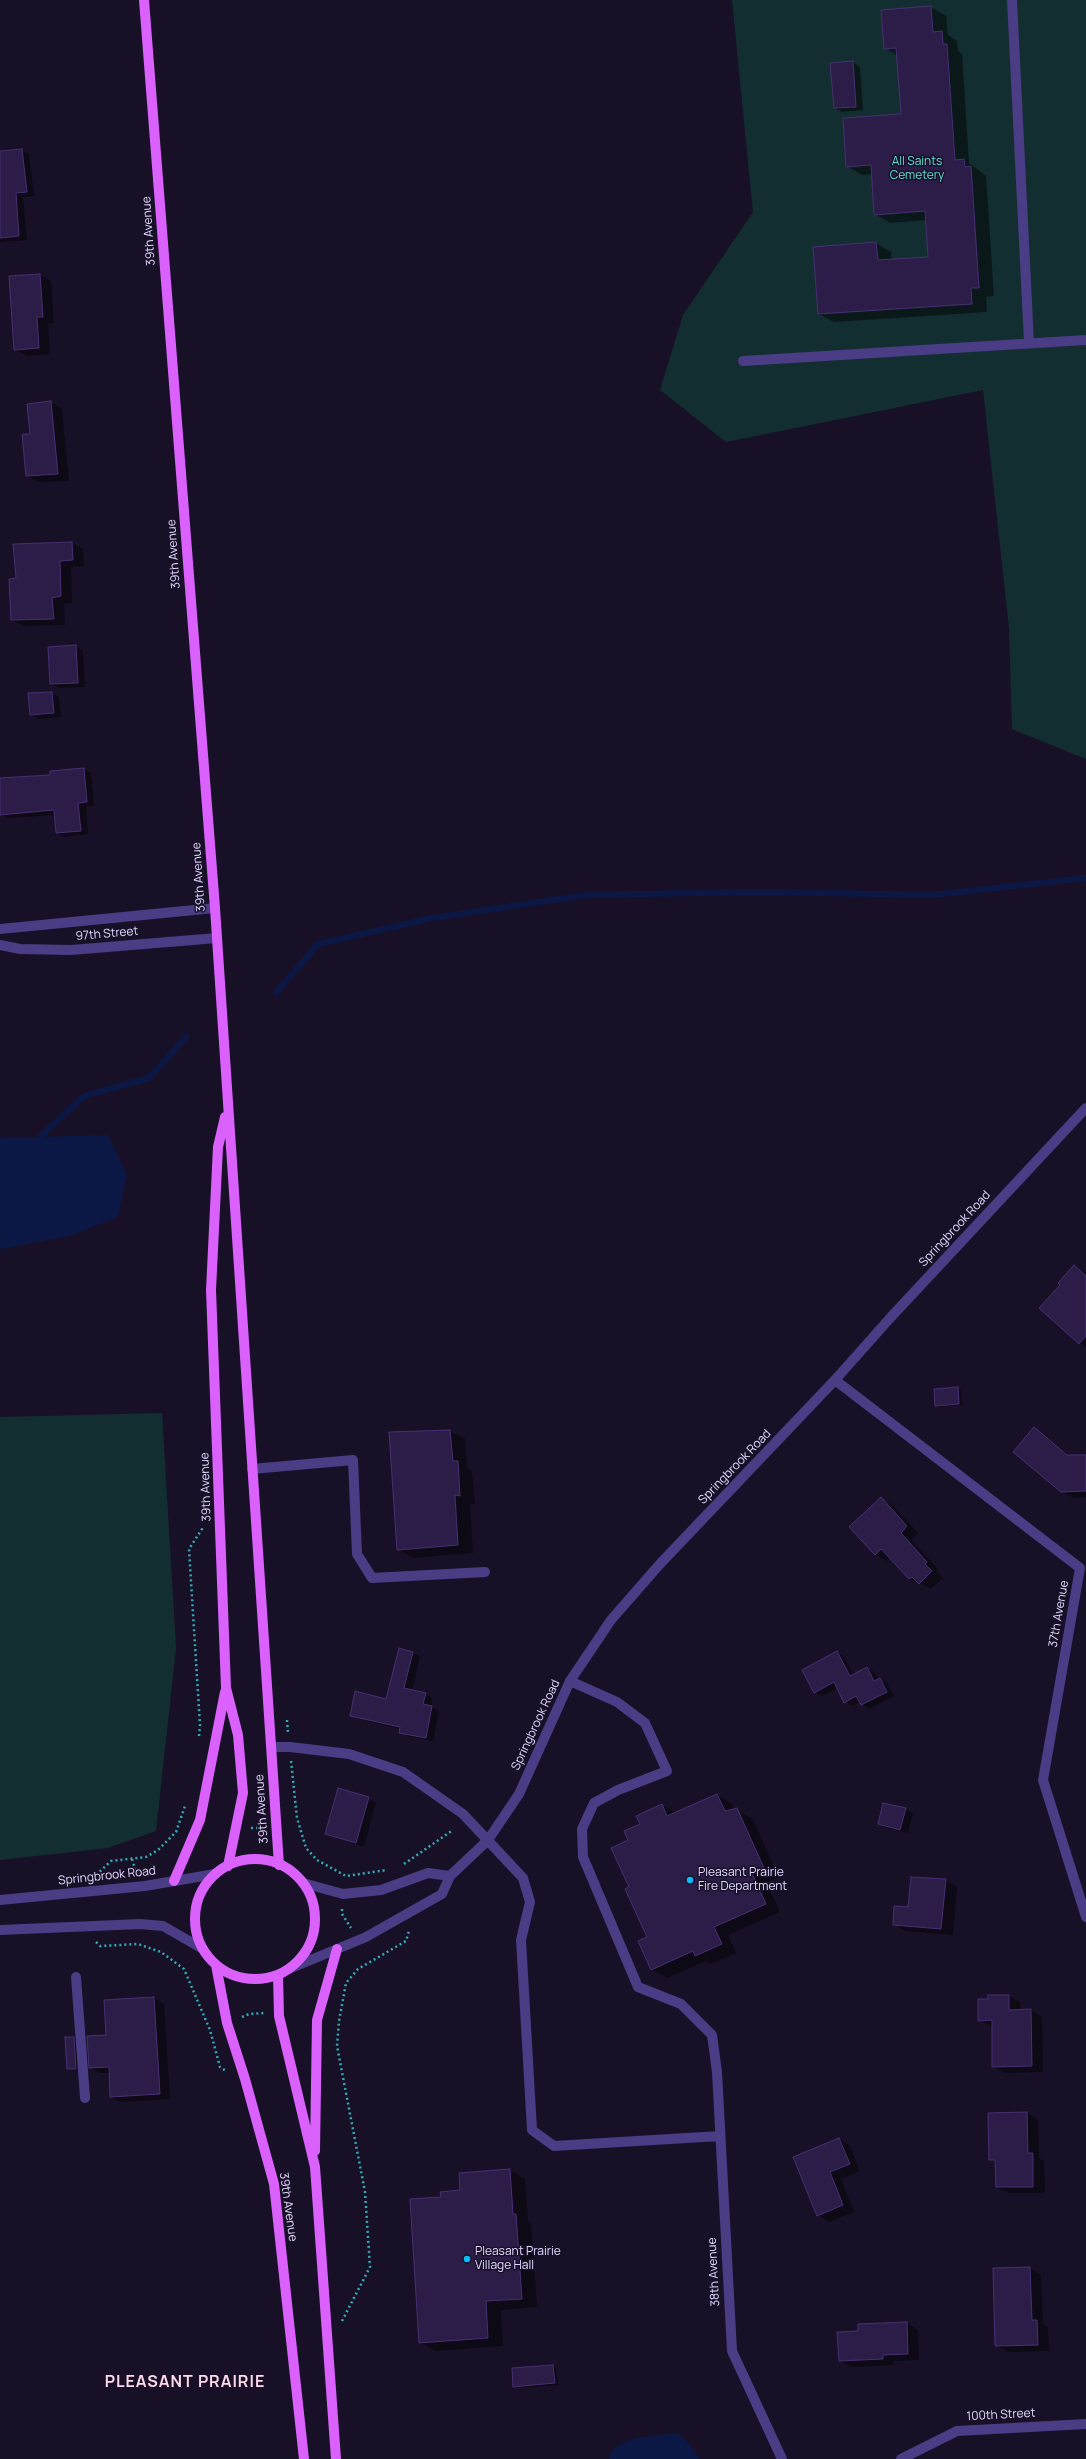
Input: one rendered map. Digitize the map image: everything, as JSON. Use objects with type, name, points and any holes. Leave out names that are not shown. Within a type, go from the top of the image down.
[{"type":"main road","name":"39th Avenue","points":[[144,0],[215,908],[279,1865]]},
{"type":"main road","name":"39th Avenue","points":[[228,1106],[218,1147],[211,1290],[226,1688],[238,1735],[243,1793],[228,1866]]},
{"type":"main road","points":[[174,1882],[200,1820],[226,1688]]},
{"type":"main road","points":[[253,1859],[279,1865],[290,1870],[303,1883],[312,1901],[315,1920],[309,1944],[303,1955],[289,1969],[278,1975],[252,1979],[234,1975],[216,1965],[203,1949],[196,1930],[196,1909],[202,1890],[215,1874],[228,1866],[253,1859]]},
{"type":"main road","points":[[336,2459],[315,2167],[318,2020],[337,1949]]},
{"type":"main road","name":"39th Avenue","points":[[216,1965],[227,2023],[246,2081],[274,2184],[304,2459]]},
{"type":"main road","points":[[278,1975],[279,2016],[315,2167]]},
{"type":"street","points":[[1012,0],[1030,343]]},
{"type":"street","points":[[743,361],[1086,340]]},
{"type":"street","name":"97th Street","points":[[0,929],[215,908]]},
{"type":"street","name":"97th Street","points":[[0,945],[20,949],[71,950],[217,938]]},
{"type":"street","name":"Springbrook Road","points":[[289,1969],[366,1937],[442,1894],[450,1876],[488,1840],[518,1794],[570,1682],[611,1620],[649,1576],[835,1380],[891,1317],[1086,1108]]},
{"type":"street","name":"37th Avenue","points":[[835,1380],[1083,1568],[1042,1780],[1086,1917]]},
{"type":"street","points":[[252,1469],[353,1460],[357,1554],[372,1578],[485,1572]]},
{"type":"street","name":"38th Avenue","points":[[570,1682],[617,1702],[645,1723],[667,1771],[618,1790],[594,1803],[582,1829],[582,1857],[638,1987],[681,2004],[712,2035],[717,2072],[732,2350],[782,2459]]},
{"type":"street","points":[[272,1747],[290,1747],[349,1754],[403,1772],[463,1814],[523,1878],[530,1902],[522,1940],[532,2130],[554,2146],[720,2136]]},
{"type":"street","points":[[303,1883],[343,1894],[381,1890],[428,1873],[450,1876]]},
{"type":"street","name":"Springbrook Road","points":[[0,1900],[140,1887],[215,1874]]},
{"type":"street","points":[[0,1930],[140,1924],[163,1926],[203,1949]]},
{"type":"street","points":[[76,1977],[85,2098]]},
{"type":"street","name":"100th Street","points":[[901,2459],[957,2431],[1086,2424]]},
{"type":"path","points":[[189,1549],[200,1725],[198,1740]]},
{"type":"path","points":[[286,1716],[297,1818],[306,1848],[317,1860],[346,1876],[392,1869]]},
{"type":"path","points":[[111,1861],[146,1857],[158,1850],[176,1832],[187,1800]]},
{"type":"path","points":[[399,1868],[453,1830]]},
{"type":"path","points":[[132,1859],[135,1871]]},
{"type":"path","points":[[342,1906],[342,1914],[352,1928]]},
{"type":"path","points":[[342,2322],[370,2267],[365,2192],[337,2046],[346,1983],[358,1968],[406,1941]]},
{"type":"path","points":[[100,1946],[138,1944],[161,1952],[184,1969],[210,2030],[220,2067]]},
{"type":"path","points":[[240,2018],[249,2014],[266,2013]]},
{"type":"green space","name":"All Saints Cemetery","points":[[732,0],[1086,0],[1086,759],[1012,729],[1009,628],[983,390],[726,442],[660,390],[683,315],[753,212]]},
{"type":"green space","points":[[162,1413],[176,1648],[156,1831],[108,1848],[0,1860],[0,1417]]},
{"type":"water","points":[[108,1135],[127,1175],[118,1217],[69,1236],[0,1249],[0,1138]]},
{"type":"water","points":[[677,2433],[684,2438],[700,2459],[610,2459],[610,2454],[617,2446],[636,2438]]},
{"type":"building","points":[[931,6],[933,32],[942,31],[943,44],[947,44],[955,160],[964,159],[965,167],[971,166],[979,288],[971,288],[972,304],[818,314],[813,247],[876,242],[878,260],[928,257],[925,211],[874,215],[871,165],[846,167],[843,118],[901,114],[896,48],[884,49],[881,10]]},
{"type":"building","points":[[853,61],[856,107],[834,108],[830,63]]},
{"type":"building","points":[[22,149],[27,192],[16,193],[19,236],[0,238],[0,151]]},
{"type":"building","points":[[40,274],[43,317],[37,317],[39,348],[14,350],[9,276]]},
{"type":"building","points":[[51,401],[58,474],[26,476],[22,434],[30,434],[27,404]]},
{"type":"building","points":[[72,542],[73,560],[60,561],[61,596],[52,598],[54,619],[11,620],[9,579],[16,578],[13,544]]},
{"type":"building","points":[[76,645],[78,683],[50,684],[48,647]]},
{"type":"building","points":[[52,692],[54,713],[30,715],[28,693]]},
{"type":"building","points":[[84,768],[87,802],[78,803],[81,831],[56,833],[54,810],[0,815],[0,778],[50,775],[50,771]]},
{"type":"building","points":[[1074,1265],[1086,1276],[1086,1336],[1079,1344],[1039,1308],[1060,1285],[1058,1283]]},
{"type":"building","points":[[958,1387],[959,1404],[935,1406],[934,1389]]},
{"type":"building","points":[[1034,1427],[1067,1455],[1086,1455],[1086,1491],[1061,1492],[1013,1452]]},
{"type":"building","points":[[450,1430],[453,1461],[458,1461],[460,1496],[455,1495],[458,1545],[397,1550],[389,1432]]},
{"type":"building","points":[[881,1497],[907,1526],[901,1533],[927,1562],[925,1564],[932,1571],[919,1584],[912,1577],[909,1579],[881,1549],[875,1555],[849,1527]]},
{"type":"building","points":[[399,1648],[413,1652],[404,1688],[426,1693],[423,1704],[432,1706],[426,1738],[399,1733],[400,1727],[350,1716],[355,1691],[386,1699]]},
{"type":"building","points":[[837,1651],[850,1676],[867,1667],[874,1681],[880,1678],[887,1692],[861,1705],[856,1696],[844,1703],[834,1682],[814,1693],[802,1670]]},
{"type":"building","points":[[338,1788],[369,1797],[356,1843],[325,1834]]},
{"type":"building","name":"Pleasant Prairie Fire Department","points":[[717,1794],[725,1811],[737,1808],[764,1868],[752,1873],[766,1904],[714,1927],[722,1944],[695,1956],[693,1951],[651,1970],[638,1941],[647,1937],[625,1889],[629,1887],[611,1848],[628,1840],[624,1831],[640,1824],[636,1816],[662,1804],[667,1816]]},
{"type":"building","points":[[883,1803],[906,1808],[900,1830],[878,1824]]},
{"type":"building","points":[[911,1877],[946,1879],[941,1929],[893,1925],[894,1906],[908,1907]]},
{"type":"building","points":[[988,1995],[1009,1995],[1009,2010],[1031,2009],[1032,2066],[992,2067],[992,2020],[978,2021],[978,1999],[988,1999]]},
{"type":"building","points":[[154,1997],[160,2094],[110,2097],[109,2067],[89,2068],[87,2036],[106,2035],[104,2000]]},
{"type":"building","points":[[65,2037],[74,2037],[76,2069],[67,2069]]},
{"type":"building","points":[[1027,2112],[1028,2153],[1033,2153],[1033,2187],[996,2187],[995,2160],[989,2160],[988,2113]]},
{"type":"building","points":[[839,2138],[850,2164],[830,2172],[843,2205],[817,2216],[793,2157]]},
{"type":"building","name":"Pleasant Prairie Village Hall","points":[[510,2169],[513,2214],[516,2214],[522,2299],[486,2301],[488,2338],[419,2343],[410,2199],[441,2197],[440,2192],[460,2190],[459,2173]]},
{"type":"building","points":[[1030,2267],[1032,2320],[1037,2320],[1038,2345],[995,2346],[993,2268]]},
{"type":"building","points":[[907,2322],[908,2354],[883,2355],[883,2359],[839,2361],[837,2332],[858,2331],[858,2324]]},
{"type":"building","points":[[553,2365],[555,2383],[513,2387],[512,2368]]},
{"type":"waterway","points":[[276,993],[318,944],[432,918],[586,895],[761,892],[932,895],[1086,878]]},
{"type":"waterway","points":[[38,1142],[41,1136],[84,1096],[149,1078],[186,1037]]},
{"type":"place","name":"Pleasant Prairie Fire Department","points":[[690,1880]]},
{"type":"place","name":"Pleasant Prairie Village Hall","points":[[467,2259]]},
{"type":"district","name":"PLEASANT PRAIRIE","points":[[185,2383]]}]
